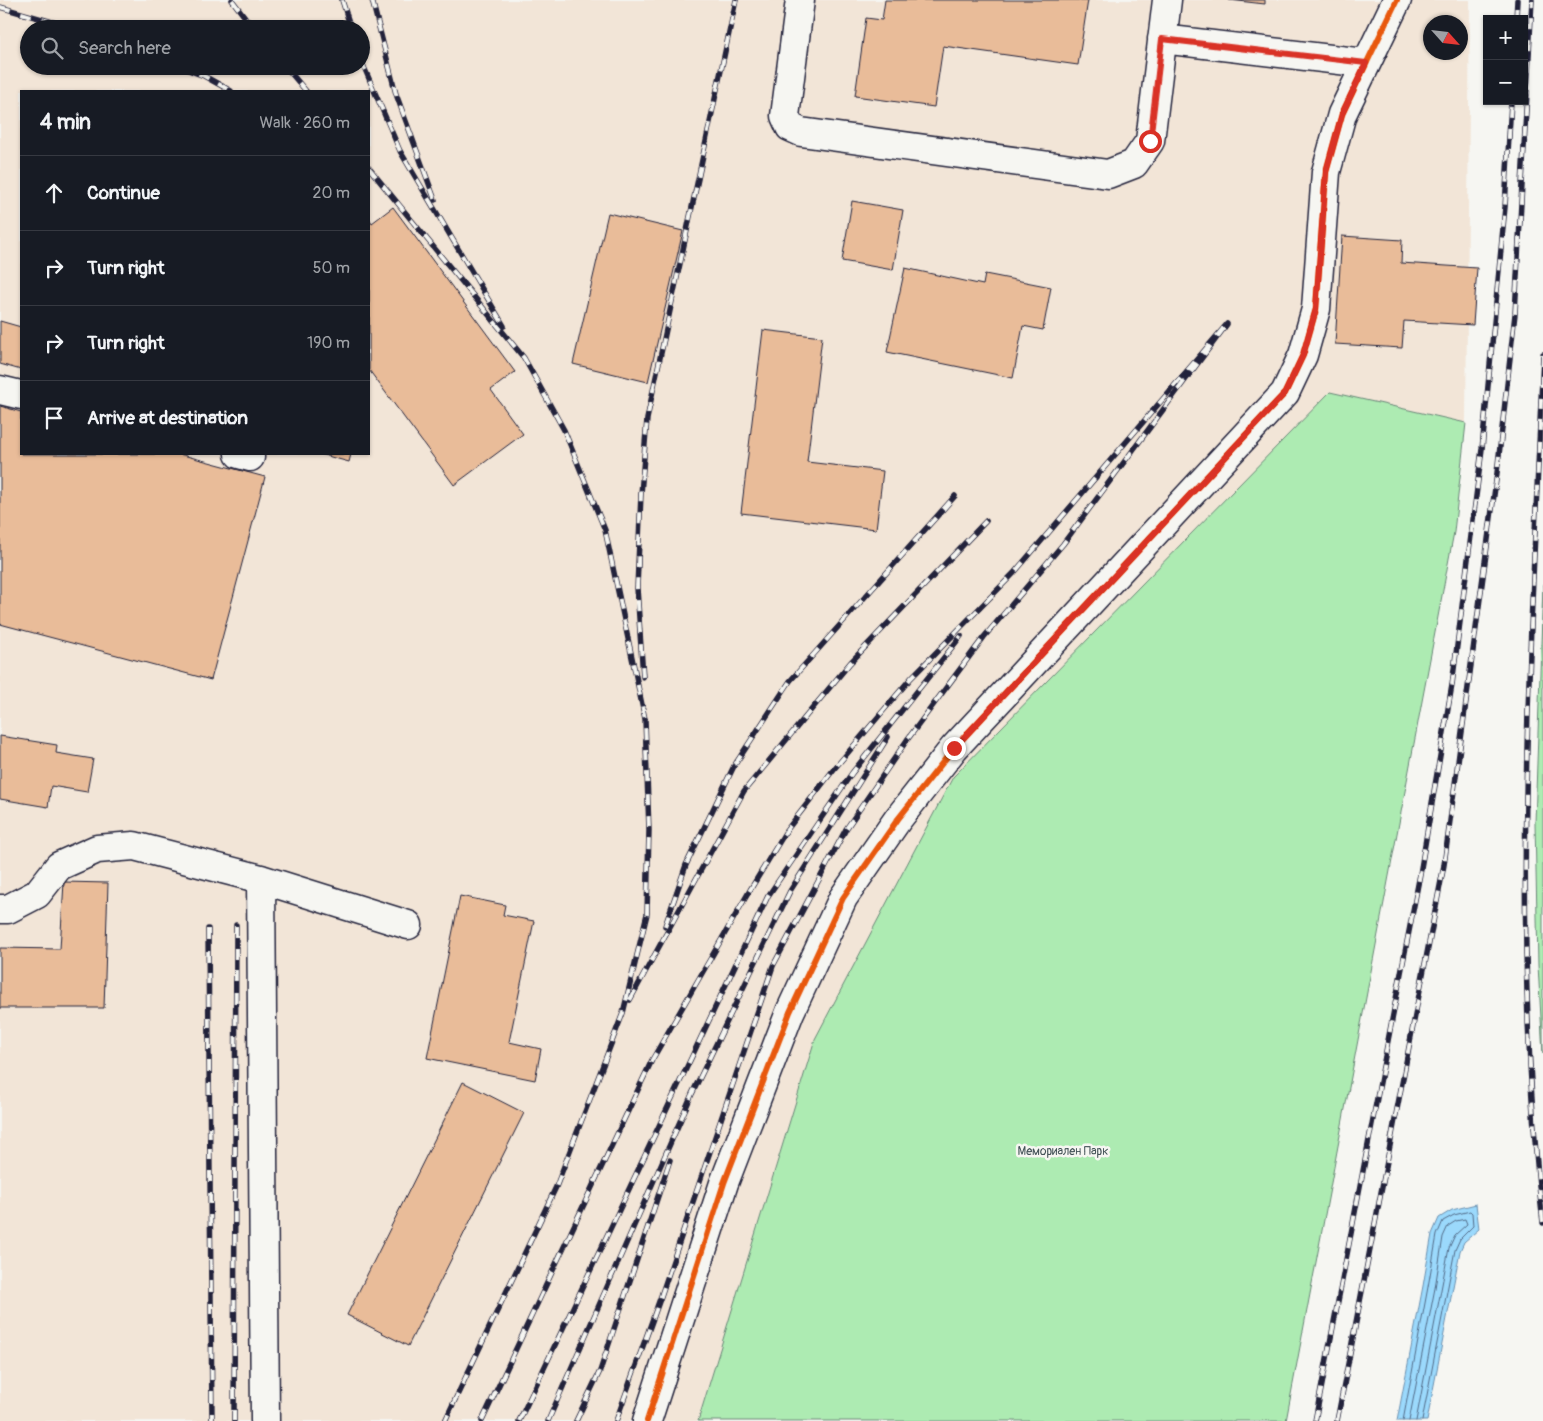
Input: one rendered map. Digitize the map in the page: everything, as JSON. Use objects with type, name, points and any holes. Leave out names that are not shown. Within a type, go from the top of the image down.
[{"type":"street","points":[[800,0],[785,116],[790,128],[801,132],[1108,174],[1134,164],[1150,141],[1167,0]]},
{"type":"street","points":[[647,1421],[724,1183],[790,1012],[843,898],[898,819],[954,748],[1285,393],[1303,355],[1316,309],[1326,172],[1342,114],[1397,0]]},
{"type":"street","points":[[1162,39],[1366,63]]},
{"type":"street","points":[[0,390],[20,395]]},
{"type":"street","points":[[0,909],[8,909],[37,894],[59,866],[97,849],[134,846],[261,879],[408,925]]},
{"type":"street","points":[[261,879],[265,1421]]},
{"type":"shaded area","points":[[0,0],[1470,0],[1466,423],[1330,392],[815,1039],[698,1421],[0,1421]]},
{"type":"green space","name":"Мемориален Парк","points":[[1330,392],[1466,423],[1454,532],[1286,1421],[698,1421],[815,1039],[953,777]]},
{"type":"green space","points":[[1543,584],[1543,1054],[1538,965],[1535,823]]},
{"type":"water","points":[[1476,1204],[1479,1229],[1464,1242],[1460,1251],[1427,1421],[1397,1421],[1432,1234],[1439,1218],[1452,1210]]},
{"type":"building","points":[[885,0],[1088,0],[1078,65],[943,46],[934,107],[855,96],[866,18],[882,20]]},
{"type":"building","points":[[1229,0],[1265,0],[1265,4]]},
{"type":"building","points":[[852,201],[903,210],[893,270],[842,261]]},
{"type":"building","points":[[393,207],[515,372],[491,390],[523,434],[454,485],[370,371],[370,220],[372,223]]},
{"type":"building","points":[[608,213],[683,231],[648,382],[573,364]]},
{"type":"building","points":[[1342,236],[1402,240],[1401,263],[1477,268],[1473,325],[1404,321],[1402,348],[1335,344]]},
{"type":"building","points":[[905,268],[983,285],[985,274],[1051,287],[1043,330],[1023,326],[1013,378],[887,352]]},
{"type":"building","points":[[0,321],[20,327],[20,370],[0,364]]},
{"type":"building","points":[[763,330],[822,337],[807,462],[883,471],[876,529],[741,513]]},
{"type":"building","points":[[0,406],[20,412],[20,455],[183,455],[265,477],[211,680],[0,624]]},
{"type":"building","points":[[324,455],[351,455],[349,462]]},
{"type":"building","points":[[0,736],[57,745],[56,753],[93,759],[87,792],[51,786],[48,807],[0,799]]},
{"type":"building","points":[[64,882],[108,883],[104,1008],[0,1008],[0,948],[60,949]]},
{"type":"building","points":[[460,896],[505,905],[503,915],[534,921],[509,1042],[541,1049],[535,1080],[427,1058]]},
{"type":"building","points":[[463,1082],[524,1113],[408,1346],[347,1315]]},
{"type":"railway","points":[[232,0],[247,20]]},
{"type":"railway","points":[[342,0],[348,20]]},
{"type":"railway","points":[[372,0],[396,94],[435,200]]},
{"type":"railway","points":[[643,677],[637,588],[641,494],[647,419],[736,0]]},
{"type":"railway","points":[[1516,15],[1517,0]]},
{"type":"railway","points":[[1337,1421],[1444,865],[1497,473],[1515,314],[1532,0]]},
{"type":"railway","points":[[0,7],[46,20]]},
{"type":"railway","points":[[201,75],[229,90]]},
{"type":"railway","points":[[293,75],[305,90]]},
{"type":"railway","points":[[367,75],[400,151],[504,326]]},
{"type":"railway","points":[[1315,1421],[1420,874],[1452,685],[1482,449],[1505,207],[1511,105]]},
{"type":"railway","points":[[370,169],[524,358],[564,430],[605,530],[645,719],[649,830],[647,914],[623,1013],[556,1187],[445,1421]]},
{"type":"railway","points":[[482,1421],[652,1060],[786,831],[834,769],[911,678],[1014,573],[1227,324],[1063,544],[984,637],[907,740],[846,829],[773,966],[661,1296],[616,1421]]},
{"type":"railway","points":[[1543,354],[1529,680],[1525,898],[1527,1006],[1533,1115],[1543,1223]]},
{"type":"railway","points":[[665,926],[686,865],[734,766],[790,681],[955,496]]},
{"type":"railway","points":[[630,1000],[744,791],[850,663],[986,521]]},
{"type":"railway","points":[[519,1421],[768,896],[852,773],[961,636]]},
{"type":"railway","points":[[548,1421],[692,1094],[790,891],[888,737]]},
{"type":"railway","points":[[234,1421],[236,925]]},
{"type":"railway","points":[[208,929],[212,1421]]},
{"type":"railway","points":[[576,1421],[600,1371],[670,1160]]},
{"type":"cycle path","points":[[647,1421],[724,1183],[790,1012],[843,898],[898,819],[954,748],[1285,393],[1303,355],[1316,309],[1326,172],[1342,114],[1397,0]]},
{"type":"route","points":[[954,748],[1285,393],[1303,355],[1316,309],[1326,172],[1342,114],[1366,63],[1162,39],[1150,141]]}]
